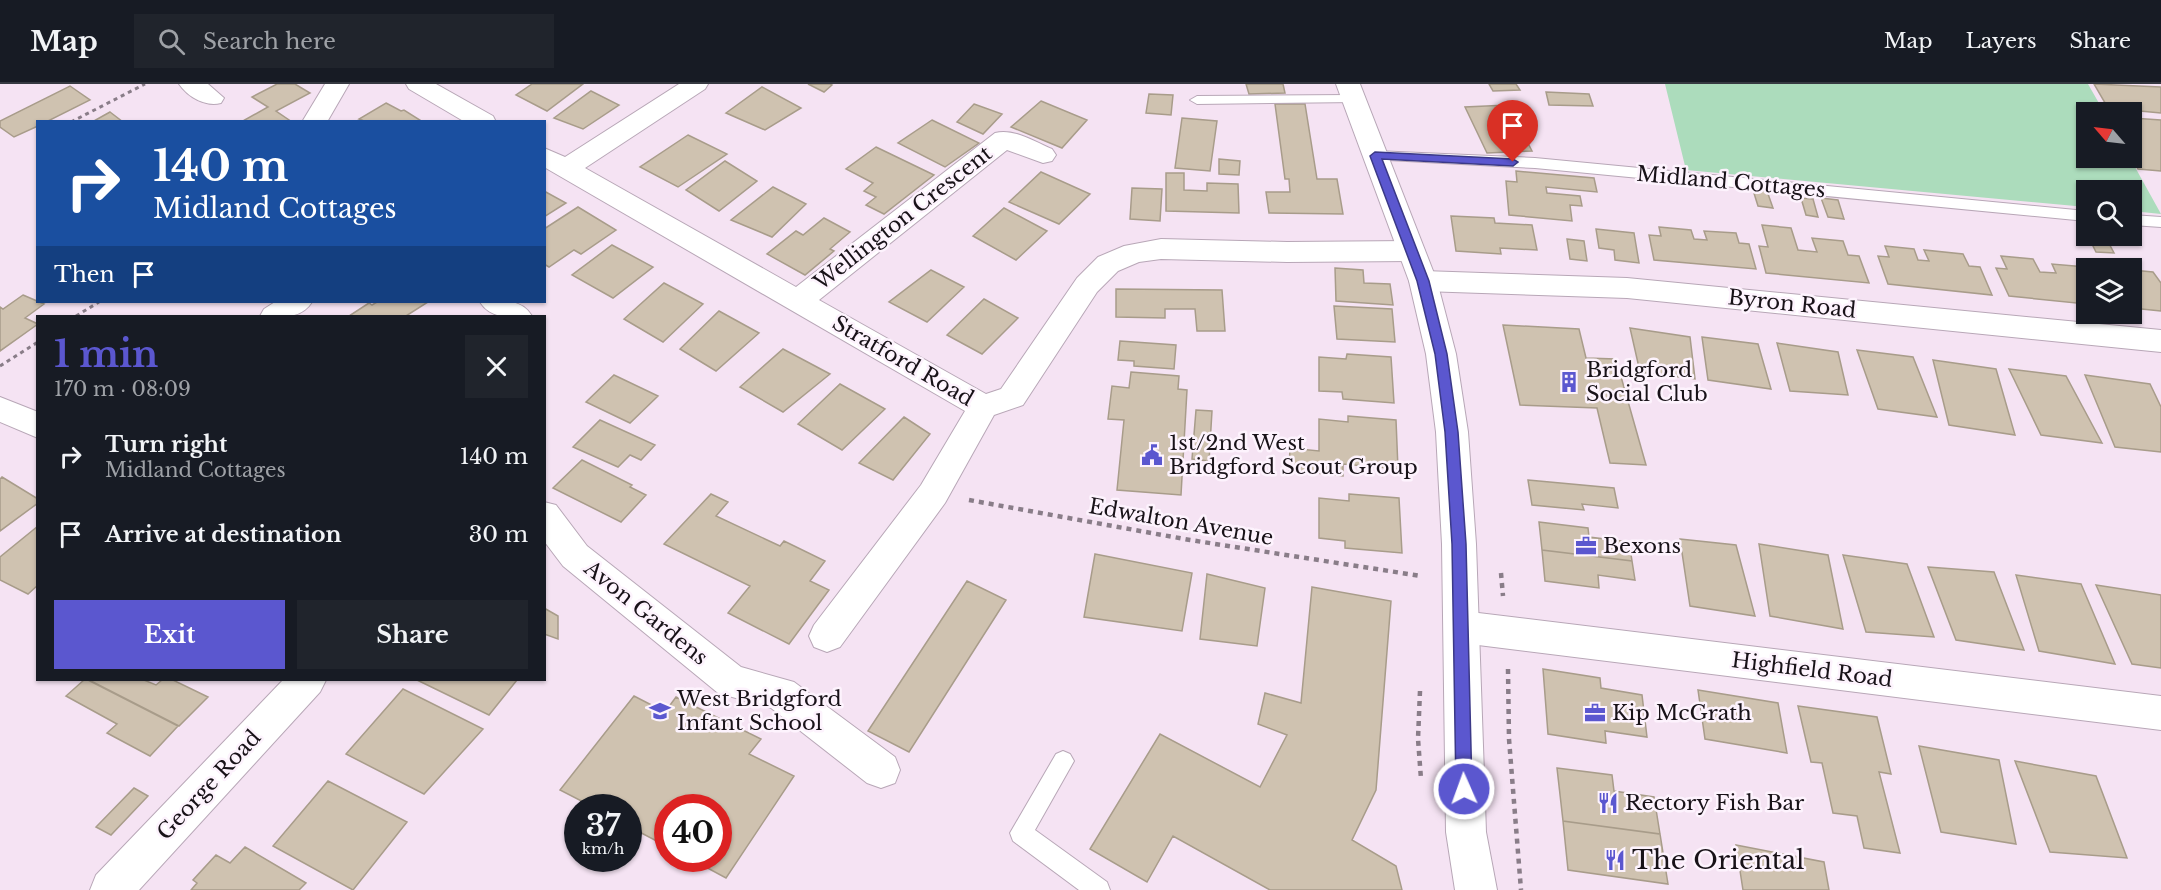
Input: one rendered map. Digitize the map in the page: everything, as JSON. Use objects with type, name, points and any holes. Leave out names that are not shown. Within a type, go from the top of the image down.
[{"type":"street","points":[[191,84],[212,98]]},
{"type":"street","points":[[315,120],[336,84]]},
{"type":"street","points":[[418,84],[480,120]]},
{"type":"street","points":[[555,162],[696,84]]},
{"type":"street","points":[[1351,91],[1423,281],[1441,354],[1452,432],[1462,627],[1466,832],[1476,890]]},
{"type":"street","name":"Wellington Crescent","points":[[798,301],[1004,139],[1043,155]]},
{"type":"street","name":"Stratford Road","points":[[555,162],[983,407],[1012,397],[1087,285],[1108,264],[1134,253],[1161,249],[1287,252],[1411,251]]},
{"type":"street","name":"Byron Road","points":[[1423,281],[1627,288],[2161,341]]},
{"type":"street","points":[[276,315],[295,303]]},
{"type":"street","points":[[497,303],[515,315]]},
{"type":"street","points":[[827,636],[933,494],[983,407]]},
{"type":"street","points":[[0,409],[36,425]]},
{"type":"street","name":"Avon Gardens","points":[[546,518],[575,556],[731,681],[781,694],[881,770]]},
{"type":"street","name":"Highfield Road","points":[[1462,627],[2161,713]]},
{"type":"street","name":"George Road","points":[[111,890],[306,681]]},
{"type":"lane","points":[[1197,100],[1351,91]]},
{"type":"lane","name":"Midland Cottages","points":[[1375,156],[1535,163],[2076,215]]},
{"type":"lane","points":[[2142,221],[2161,222]]},
{"type":"lane","points":[[1063,761],[1021,833],[1074,874],[1099,890]]},
{"type":"path","points":[[75,120],[145,84]]},
{"type":"path","points":[[78,315],[97,303]]},
{"type":"path","points":[[0,366],[36,343]]},
{"type":"path","name":"Edwalton Avenue","points":[[933,494],[1190,540],[1424,576]]},
{"type":"path","points":[[1423,565],[1423,588]]},
{"type":"path","points":[[1420,681],[1418,739],[1421,784]]},
{"type":"green space","points":[[1665,84],[2088,84],[2098,102],[2076,102],[2076,168],[2136,168],[2161,214],[2142,212],[2142,180],[2076,180],[2076,206],[1686,170]]},
{"type":"building","points":[[277,84],[295,84],[310,93],[276,111],[289,120],[245,120],[268,107],[252,97]]},
{"type":"building","points":[[532,84],[583,84],[547,111],[516,95]]},
{"type":"building","points":[[808,84],[830,84],[832,85],[824,92]]},
{"type":"building","points":[[1246,84],[1283,84],[1285,93],[1249,94]]},
{"type":"building","points":[[1489,84],[1516,84],[1520,90],[1493,91]]},
{"type":"building","points":[[2094,84],[2161,87],[2161,113],[2142,111],[2142,102],[2104,102]]},
{"type":"building","points":[[70,86],[90,100],[50,120],[36,120],[36,127],[14,137],[0,127],[0,121]]},
{"type":"building","points":[[762,87],[801,108],[765,130],[726,113]]},
{"type":"building","points":[[591,91],[619,105],[583,129],[554,118]]},
{"type":"building","points":[[1546,92],[1589,94],[1593,106],[1549,105]]},
{"type":"building","points":[[1149,94],[1173,95],[1171,115],[1146,113]]},
{"type":"building","points":[[1041,101],[1087,120],[1062,148],[1011,127]]},
{"type":"building","points":[[386,103],[401,111],[404,110],[420,120],[362,120],[359,119]]},
{"type":"building","points":[[974,104],[1002,114],[983,134],[957,122]]},
{"type":"building","points":[[1275,104],[1305,104],[1317,179],[1337,179],[1343,214],[1269,213],[1266,192],[1290,192],[1289,179],[1285,179]]},
{"type":"building","points":[[1508,105],[1532,151],[1487,153],[1465,107]]},
{"type":"building","points":[[110,112],[120,120],[96,120]]},
{"type":"building","points":[[1182,118],[1217,121],[1210,171],[1175,168]]},
{"type":"building","points":[[2142,119],[2161,120],[2161,171],[2138,169],[2142,168]]},
{"type":"building","points":[[932,120],[979,143],[945,167],[898,143]]},
{"type":"building","points":[[688,135],[727,154],[678,187],[640,167]]},
{"type":"building","points":[[876,147],[934,175],[884,214],[866,205],[876,197],[864,191],[873,183],[846,169]]},
{"type":"building","points":[[1219,159],[1240,161],[1239,175],[1219,174]]},
{"type":"building","points":[[725,161],[757,181],[719,211],[686,190]]},
{"type":"building","points":[[1516,171],[1594,178],[1597,192],[1546,187],[1547,193],[1580,196],[1582,206],[1570,205],[1572,221],[1509,215],[1506,181],[1517,182]]},
{"type":"building","points":[[1041,172],[1090,194],[1059,224],[1009,202]]},
{"type":"building","points":[[1166,173],[1184,173],[1184,190],[1207,191],[1207,183],[1238,184],[1239,213],[1166,211]]},
{"type":"building","points":[[773,187],[806,204],[772,237],[731,220]]},
{"type":"building","points":[[1132,188],[1162,189],[1160,221],[1130,219]]},
{"type":"building","points":[[1753,190],[1767,191],[1773,208],[1758,206]]},
{"type":"building","points":[[546,192],[566,203],[546,216]]},
{"type":"building","points":[[1801,198],[1813,199],[1818,217],[1806,215]]},
{"type":"building","points":[[1821,198],[1838,200],[1844,219],[1828,217]]},
{"type":"building","points":[[578,207],[616,230],[581,254],[574,250],[549,267],[546,265],[546,228]]},
{"type":"building","points":[[1004,208],[1047,231],[1016,260],[973,236]]},
{"type":"building","points":[[1451,216],[1494,218],[1495,223],[1532,225],[1537,250],[1500,248],[1501,254],[1456,251]]},
{"type":"building","points":[[824,218],[850,232],[830,249],[834,251],[805,275],[767,254],[796,231],[803,235]]},
{"type":"building","points":[[1762,225],[1791,228],[1798,250],[1817,252],[1812,238],[1843,241],[1848,255],[1859,256],[1869,283],[1766,273],[1759,246],[1768,247]]},
{"type":"building","points":[[1659,227],[1691,230],[1694,239],[1707,240],[1704,231],[1736,233],[1739,243],[1749,244],[1756,269],[1654,260],[1649,235],[1661,236]]},
{"type":"building","points":[[1596,229],[1634,233],[1639,263],[1615,260],[1614,250],[1599,248]]},
{"type":"building","points":[[1567,239],[1584,241],[1587,261],[1570,259]]},
{"type":"building","points":[[612,245],[653,267],[613,298],[572,275]]},
{"type":"building","points":[[1885,246],[1914,249],[1918,260],[1929,261],[1924,250],[1963,254],[1969,266],[1980,267],[1992,295],[1888,284],[1878,256],[1889,257]]},
{"type":"building","points":[[2093,246],[2110,246],[2114,253],[2096,252]]},
{"type":"building","points":[[2001,256],[2033,259],[2040,272],[2056,273],[2052,264],[2076,266],[2076,303],[2009,296],[1996,268],[2007,269]]},
{"type":"building","points":[[1335,268],[1363,270],[1364,283],[1390,284],[1393,305],[1336,301]]},
{"type":"building","points":[[931,270],[964,287],[927,322],[889,302]]},
{"type":"building","points":[[2142,271],[2153,272],[2161,283],[2161,311],[2142,309]]},
{"type":"building","points":[[664,283],[703,304],[663,342],[624,319]]},
{"type":"building","points":[[1116,289],[1222,290],[1225,331],[1197,331],[1195,309],[1165,309],[1165,318],[1116,317]]},
{"type":"building","points":[[23,295],[36,301],[36,303],[44,304],[25,318],[36,323],[36,325],[0,351],[0,307],[3,309]]},
{"type":"building","points":[[984,299],[1018,318],[982,354],[947,335]]},
{"type":"building","points":[[369,303],[372,305],[375,303],[426,303],[408,315],[351,315]]},
{"type":"building","points":[[1334,306],[1392,309],[1395,342],[1337,339]]},
{"type":"building","points":[[719,311],[759,333],[716,371],[680,349]]},
{"type":"building","name":"Bridgford Social Club","points":[[1503,325],[1579,329],[1586,358],[1616,359],[1646,465],[1610,463],[1597,408],[1520,405]]},
{"type":"building","points":[[1630,328],[1690,337],[1695,379],[1640,372]]},
{"type":"building","points":[[1702,337],[1758,344],[1771,389],[1708,380]]},
{"type":"building","points":[[1120,341],[1176,345],[1174,369],[1134,366],[1134,361],[1118,360]]},
{"type":"building","points":[[1777,343],[1838,352],[1848,395],[1790,391]]},
{"type":"building","points":[[783,349],[830,374],[783,412],[740,387]]},
{"type":"building","points":[[1857,350],[1913,357],[1937,417],[1878,409]]},
{"type":"building","points":[[1347,354],[1391,357],[1394,403],[1343,399],[1342,392],[1319,391],[1319,357],[1346,359]]},
{"type":"building","points":[[1933,360],[1996,369],[2015,435],[1949,425]]},
{"type":"building","points":[[2009,369],[2066,376],[2102,443],[2041,435]]},
{"type":"building","name":"1st/2nd West Bridgford Scout Group","points":[[1131,372],[1179,376],[1178,389],[1187,390],[1181,495],[1117,490],[1124,420],[1108,419],[1112,386],[1129,388]]},
{"type":"building","points":[[614,375],[658,396],[630,423],[586,402]]},
{"type":"building","points":[[2085,375],[2150,384],[2161,407],[2161,452],[2115,447]]},
{"type":"building","points":[[840,384],[885,409],[842,450],[798,424]]},
{"type":"building","points":[[1196,410],[1212,411],[1209,461],[1192,459]]},
{"type":"building","points":[[1348,416],[1396,420],[1398,469],[1343,464],[1343,476],[1289,470],[1290,448],[1319,451],[1319,419],[1348,422]]},
{"type":"building","points":[[904,417],[930,434],[893,480],[859,463]]},
{"type":"building","points":[[600,420],[655,445],[641,460],[630,455],[618,467],[573,447]]},
{"type":"building","points":[[582,460],[632,485],[630,487],[646,495],[621,522],[553,488]]},
{"type":"building","points":[[2,477],[36,498],[36,504],[0,531],[0,479]]},
{"type":"building","points":[[1528,480],[1614,488],[1618,508],[1582,504],[1584,510],[1532,505]]},
{"type":"building","points":[[711,494],[728,502],[716,516],[780,546],[784,541],[825,561],[810,581],[829,590],[789,644],[728,613],[750,586],[664,544]]},
{"type":"building","points":[[1349,494],[1399,498],[1402,553],[1345,548],[1345,541],[1319,538],[1319,498],[1349,501]]},
{"type":"building","name":"Bexons","points":[[1539,522],[1588,528],[1589,537],[1629,542],[1632,561],[1542,550]]},
{"type":"building","points":[[36,528],[36,587],[28,594],[0,580],[0,557]]},
{"type":"building","points":[[1680,539],[1736,545],[1755,616],[1690,606]]},
{"type":"building","points":[[1759,544],[1828,555],[1843,629],[1770,616]]},
{"type":"building","points":[[1542,550],[1632,561],[1635,580],[1598,575],[1599,588],[1545,581]]},
{"type":"building","points":[[1095,554],[1192,573],[1182,631],[1084,617]]},
{"type":"building","points":[[1843,555],[1907,564],[1934,637],[1866,632]]},
{"type":"building","points":[[1928,567],[1994,572],[2024,650],[1956,640]]},
{"type":"building","points":[[1207,574],[1265,588],[1257,646],[1200,639]]},
{"type":"building","points":[[2016,575],[2081,584],[2115,664],[2039,651]]},
{"type":"building","points":[[967,581],[1006,600],[909,752],[868,731]]},
{"type":"building","points":[[2096,585],[2161,595],[2161,668],[2132,664]]},
{"type":"building","points":[[1312,587],[1391,601],[1376,790],[1352,840],[1396,866],[1402,890],[1270,890],[1173,836],[1147,882],[1090,849],[1160,734],[1260,787],[1287,735],[1258,724],[1265,693],[1301,703]]},
{"type":"building","points":[[546,609],[558,616],[558,639],[546,635]]},
{"type":"building","name":"Kip McGrath","points":[[1543,669],[1600,678],[1601,688],[1642,695],[1647,737],[1605,731],[1606,743],[1548,734]]},
{"type":"building","points":[[83,681],[90,681],[178,726],[150,756],[107,733],[117,724],[66,696]]},
{"type":"building","points":[[91,681],[146,681],[156,685],[161,681],[175,681],[208,697],[179,726]]},
{"type":"building","points":[[419,681],[516,681],[489,715]]},
{"type":"building","points":[[403,689],[483,729],[424,794],[346,754]]},
{"type":"building","points":[[1698,690],[1778,703],[1787,753],[1705,739]]},
{"type":"building","points":[[634,696],[665,712],[676,697],[761,739],[749,754],[794,776],[732,869],[732,794],[654,794],[654,840],[642,833],[642,794],[568,794],[560,790]]},
{"type":"building","points":[[1798,706],[1877,717],[1891,774],[1879,772],[1900,853],[1864,848],[1857,816],[1833,813],[1822,763],[1811,762]]},
{"type":"building","points":[[1919,746],[1999,760],[2016,844],[1941,832]]},
{"type":"building","points":[[2015,761],[2096,776],[2127,858],[2050,852]]},
{"type":"building","name":"Rectory Fish Bar","points":[[1557,768],[1612,775],[1614,791],[1654,797],[1660,834],[1563,821]]},
{"type":"building","points":[[328,781],[407,822],[353,890],[273,846]]},
{"type":"building","points":[[134,788],[148,796],[111,835],[96,827]]},
{"type":"building","name":"The Oriental","points":[[1563,821],[1660,834],[1668,884],[1568,870]]},
{"type":"building","points":[[1736,845],[1824,862],[1829,890],[1743,890]]},
{"type":"building","points":[[245,847],[306,883],[299,890],[191,890],[197,883],[193,880],[216,855],[230,863]]},
{"type":"building","points":[[715,872],[730,872],[726,878]]},
{"type":"place","name":"Bridgford Social Club","points":[[1569,382]]},
{"type":"place","name":"1st/2nd West Bridgford Scout Group","points":[[1152,455]]},
{"type":"place","name":"Bexons","points":[[1586,546]]},
{"type":"place","name":"West Bridgford Infant School","points":[[660,711]]},
{"type":"place","name":"Kip McGrath","points":[[1595,713]]},
{"type":"place","name":"Rectory Fish Bar","points":[[1608,803]]},
{"type":"place","name":"The Oriental","points":[[1615,860]]},
{"type":"route","points":[[1464,789],[1462,627],[1452,432],[1441,354],[1423,281],[1375,156],[1513,162]]}]
